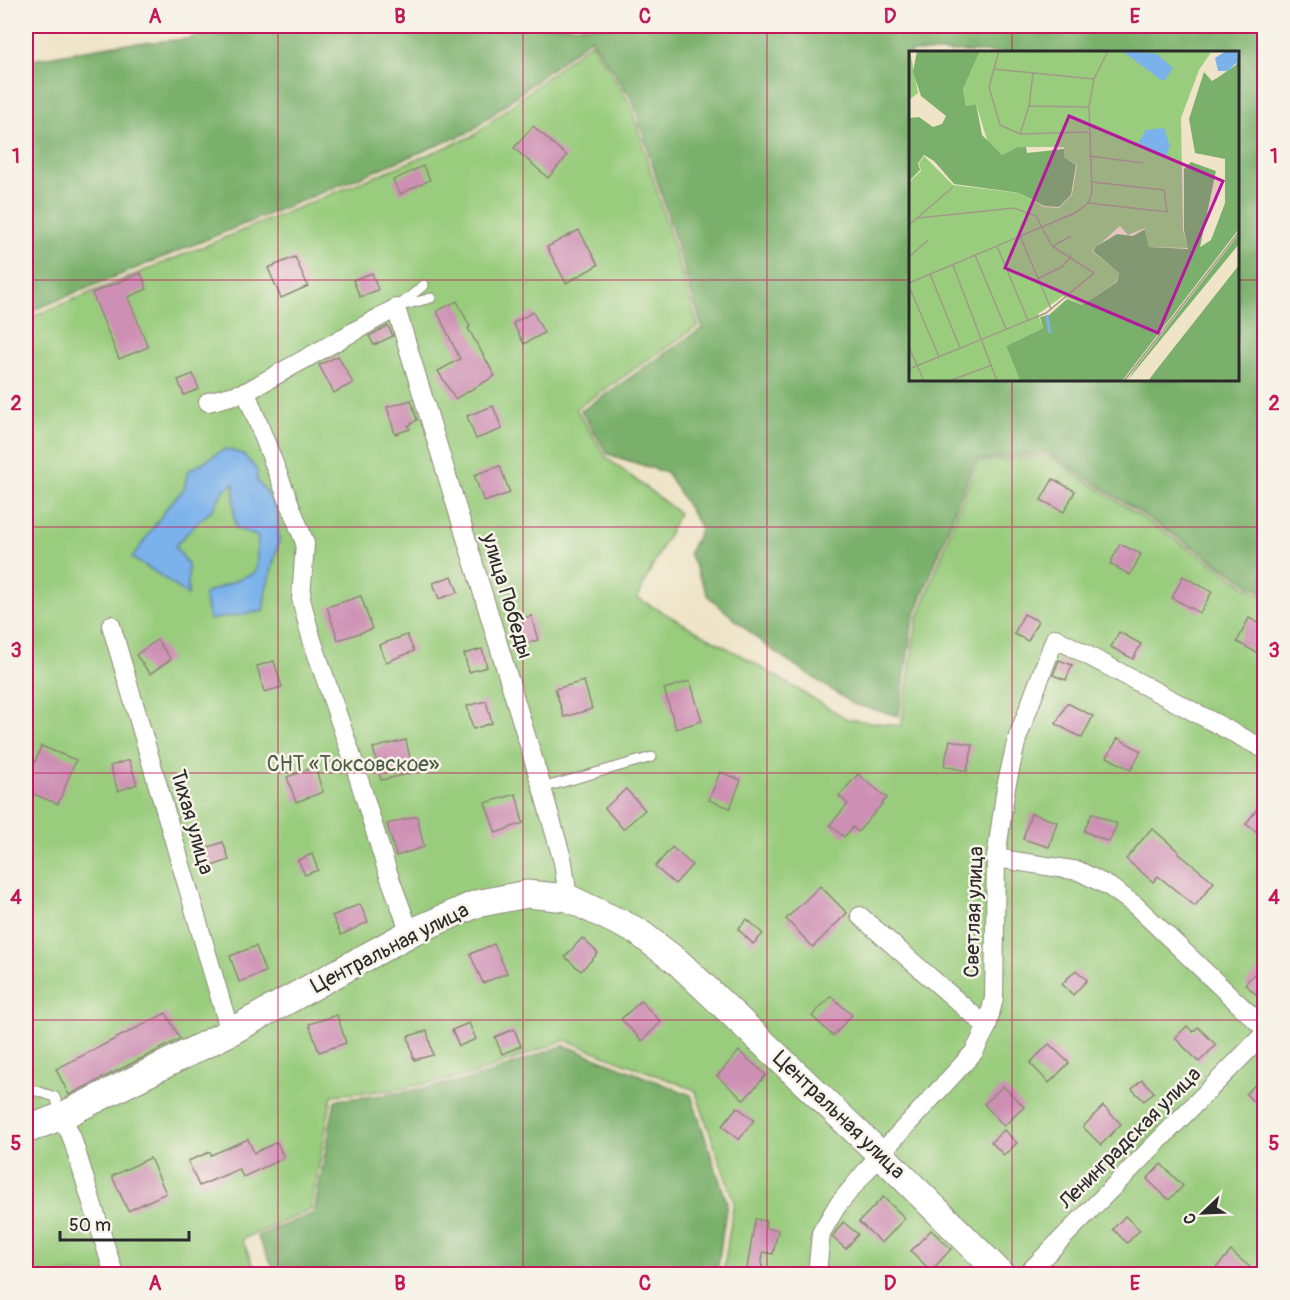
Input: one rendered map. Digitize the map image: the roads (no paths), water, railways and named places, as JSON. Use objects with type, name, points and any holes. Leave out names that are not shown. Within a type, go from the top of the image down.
[{"type":"street","points":[[208,402],[246,392],[396,308]]},
{"type":"street","name":"улица Победы","points":[[396,308],[542,788],[562,862],[568,898]]},
{"type":"street","points":[[246,392],[304,543],[301,599],[311,637],[387,870],[410,933]]},
{"type":"street","name":"Тихая улица","points":[[111,625],[230,1032]]},
{"type":"street","name":"Светлая улица","points":[[818,1275],[821,1233],[837,1206],[880,1154],[974,1052],[987,1028],[994,998],[996,858],[1006,787],[1017,739],[1055,638],[1264,749]]},
{"type":"street","points":[[996,858],[1079,872],[1110,887],[1135,905],[1264,1028]]},
{"type":"street","name":"Центральная улица","points":[[26,1130],[62,1116],[230,1032],[410,933],[476,904],[527,894],[568,898],[637,931],[679,963],[880,1154],[1001,1275]]},
{"type":"street","points":[[860,916],[987,1028]]},
{"type":"street","name":"Ленинградская улица","points":[[1027,1275],[1264,1034]]},
{"type":"street","points":[[62,1116],[72,1138],[114,1275]]},
{"type":"lane","points":[[396,308],[424,285]]},
{"type":"lane","points":[[396,308],[431,297]]},
{"type":"lane","points":[[542,788],[652,757]]},
{"type":"lane","points":[[26,1089],[55,1097],[62,1116]]},
{"type":"water","points":[[225,449],[243,454],[257,470],[257,481],[278,512],[279,542],[266,590],[263,611],[209,620],[204,594],[256,572],[258,537],[236,528],[234,483],[224,490],[212,510],[175,546],[188,564],[188,595],[132,558],[169,505],[184,489],[188,471]]},
{"type":"park label","name":"СНТ «Токсовское»","points":[[353,764]]}]
